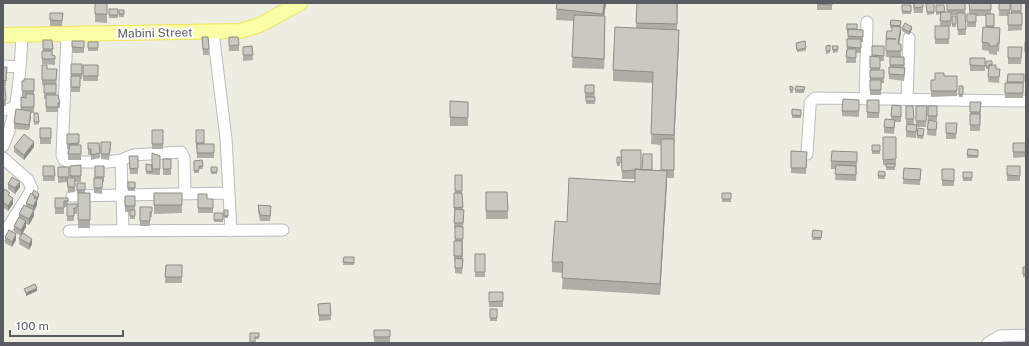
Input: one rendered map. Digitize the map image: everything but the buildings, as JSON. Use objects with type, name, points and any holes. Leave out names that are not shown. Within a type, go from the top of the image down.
[{"type":"main road","name":"Mabini Street","points":[[3,35],[240,31],[260,25],[300,3]]},
{"type":"street","points":[[865,98],[867,22]]},
{"type":"street","points":[[213,32],[226,138],[231,231]]},
{"type":"street","points":[[3,146],[11,128],[15,108],[22,34]]},
{"type":"street","points":[[67,34],[64,160],[70,162],[121,160],[133,155],[181,152],[184,158],[185,194]]},
{"type":"street","points":[[906,99],[909,38]]},
{"type":"street","points":[[3,66],[20,67]]},
{"type":"street","points":[[807,154],[810,107],[812,100],[820,98],[1026,101]]},
{"type":"street","points":[[3,110],[15,108]]},
{"type":"street","points":[[3,158],[28,180],[32,189],[3,235]]},
{"type":"street","points":[[121,160],[123,231]]},
{"type":"street","points":[[72,196],[230,193]]},
{"type":"street","points":[[69,231],[283,230]]},
{"type":"street","points":[[988,343],[1000,336],[1026,335]]}]
